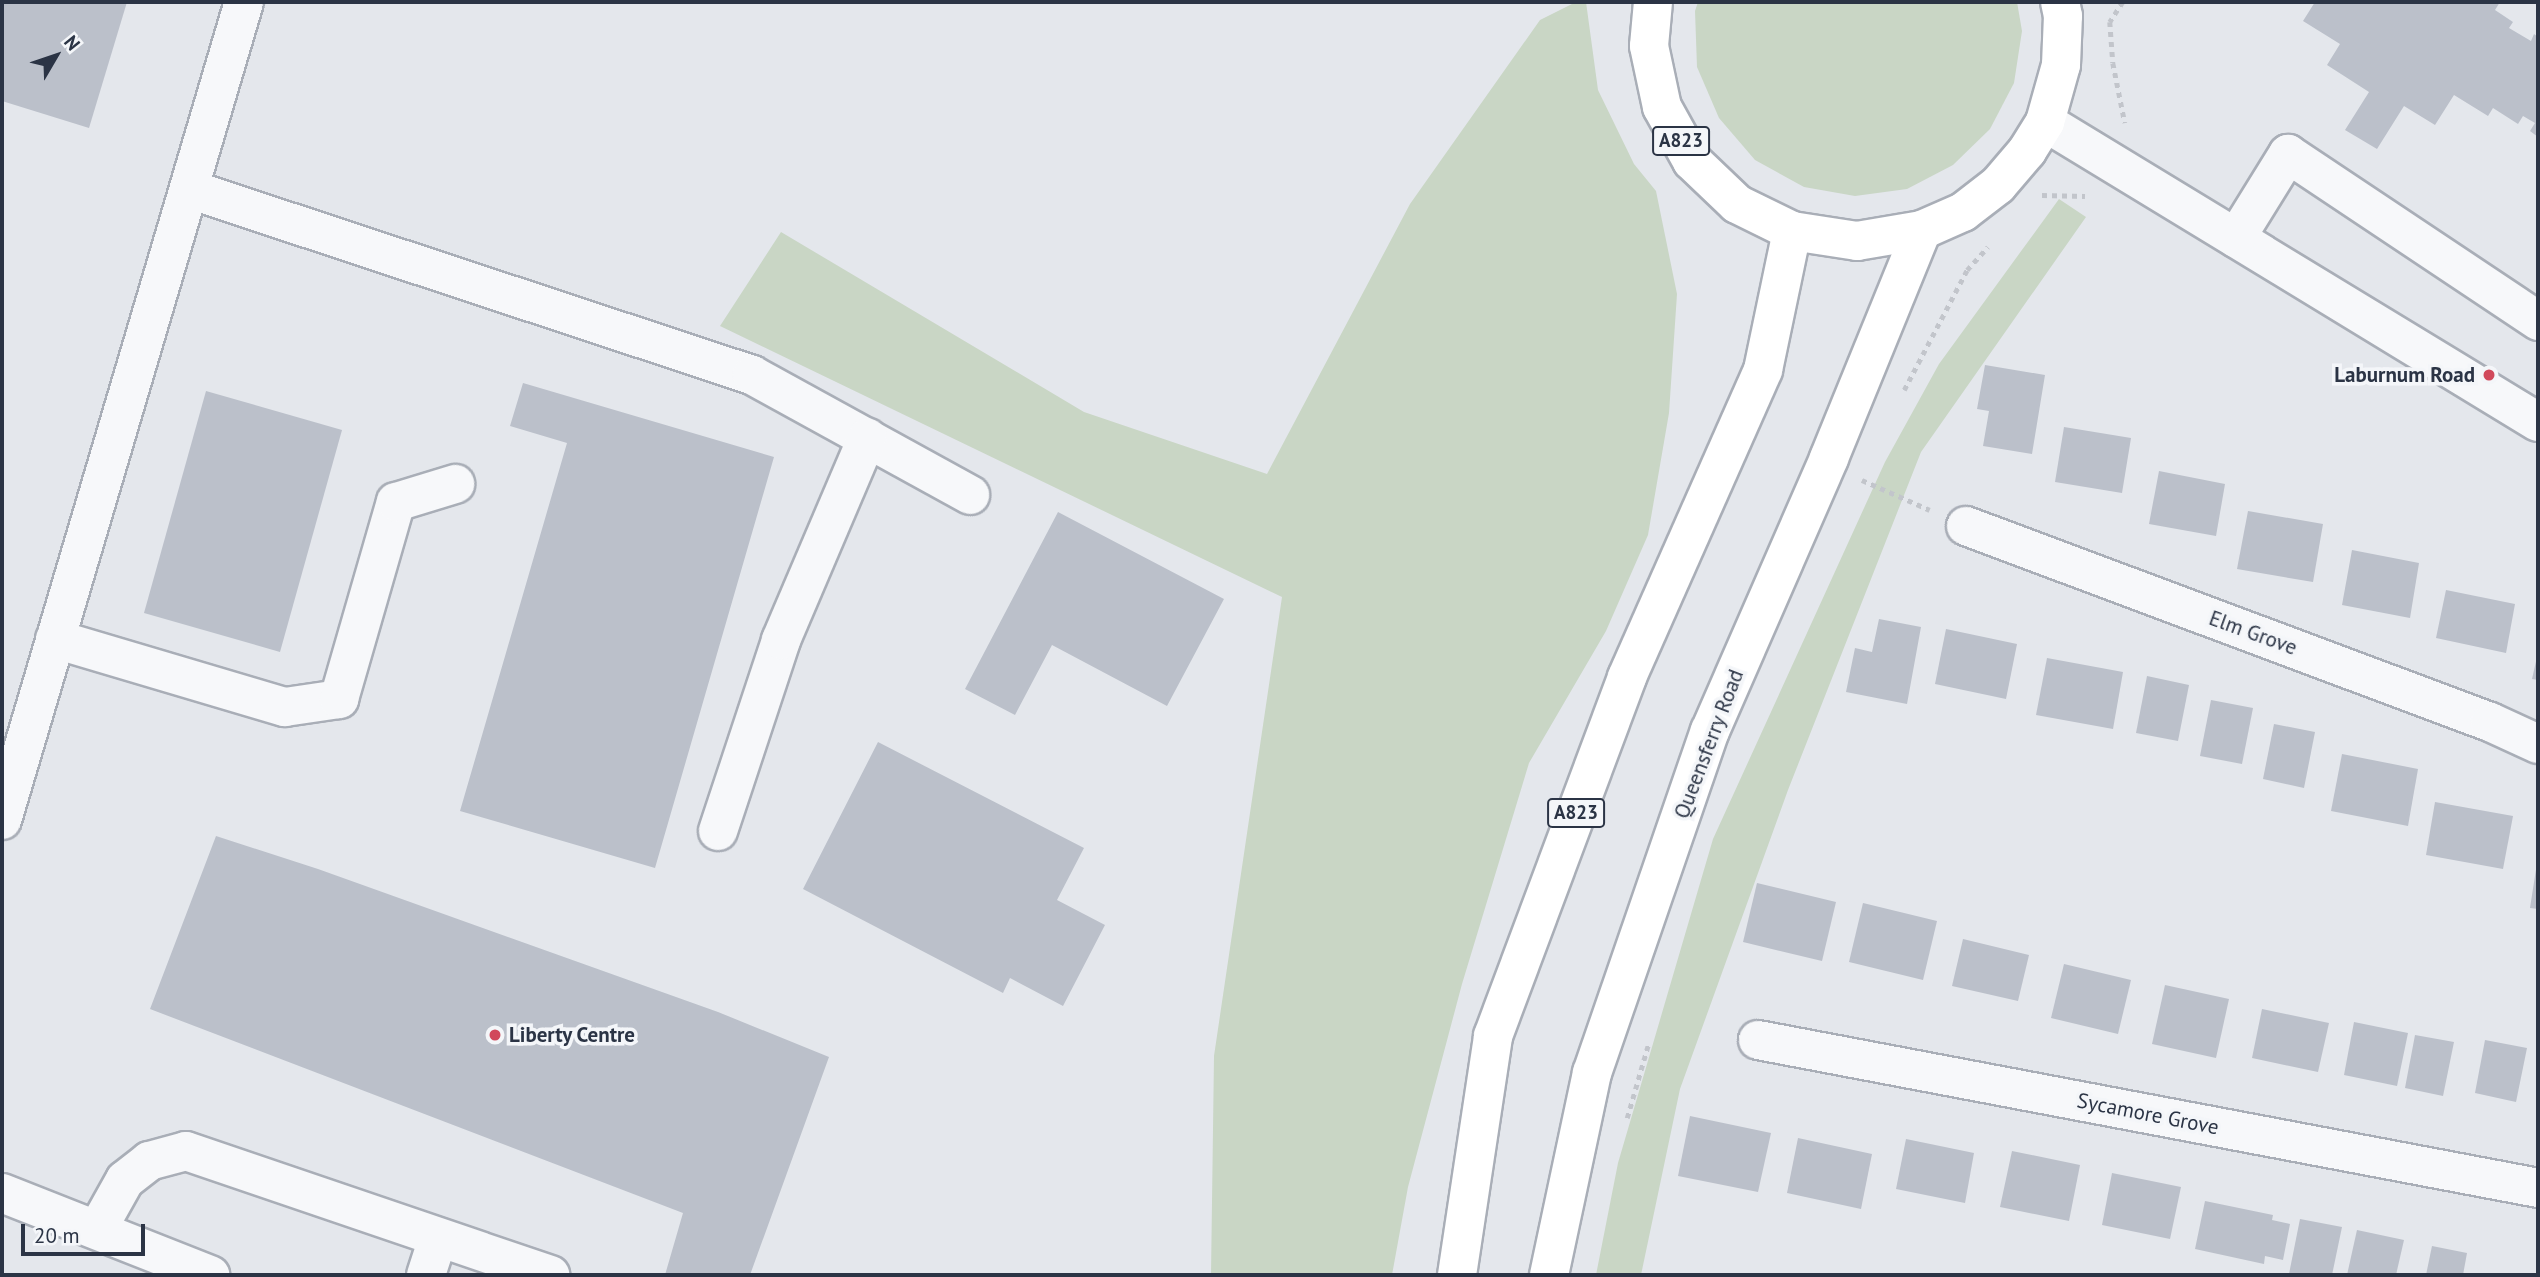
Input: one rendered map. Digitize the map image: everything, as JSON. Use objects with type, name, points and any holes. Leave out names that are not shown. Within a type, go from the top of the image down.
[{"type":"main road","name":"A823","points":[[1653,2],[1649,46],[1662,107],[1692,161],[1737,204],[1792,231],[1857,241],[1922,230],[1963,212],[1998,185],[2027,151],[2045,122],[2061,65],[2063,16],[2060,2]]},
{"type":"main road","name":"Queensferry Road","points":[[1549,1275],[1592,1073],[1710,731],[1834,446],[1922,230]]},
{"type":"main road","name":"A823","points":[[1457,1275],[1493,1036],[1627,677],[1763,370],[1792,231]]},
{"type":"street","points":[[2,820],[244,2]]},
{"type":"street","points":[[2045,122],[2538,422]]},
{"type":"street","points":[[2236,237],[2288,154],[2538,321]]},
{"type":"street","points":[[189,189],[752,375],[970,495]]},
{"type":"street","points":[[718,831],[781,640],[867,438]]},
{"type":"street","points":[[55,639],[285,707],[339,699],[396,502],[455,484]]},
{"type":"street","name":"Elm Grove","points":[[1966,526],[2490,722],[2538,744]]},
{"type":"street","name":"Sycamore Grove","points":[[1758,1040],[2538,1188]]},
{"type":"street","points":[[97,1230],[125,1180],[149,1161],[186,1151],[438,1239],[551,1275]]},
{"type":"street","points":[[2,1193],[210,1275]]},
{"type":"street","points":[[426,1275],[438,1239]]},
{"type":"path","points":[[2031,203],[2042,195],[2084,197],[2098,189],[2128,139],[2112,63],[2110,22],[2123,2]]},
{"type":"path","points":[[1903,392],[1967,270],[1994,240]]},
{"type":"path","points":[[1858,478],[1966,526]]},
{"type":"path","points":[[1627,1120],[1650,1039]]},
{"type":"green space","points":[[1576,2],[1586,2],[1598,90],[1634,164],[1656,191],[1677,294],[1669,413],[1648,535],[1606,631],[1529,763],[1462,984],[1408,1187],[1392,1275],[1211,1275],[1214,1056],[1282,597],[720,326],[781,232],[1084,412],[1267,474],[1410,204],[1540,20]]},
{"type":"green space","points":[[1698,2],[2017,2],[2022,31],[2014,83],[1990,129],[1953,165],[1907,189],[1855,196],[1804,187],[1755,160],[1719,118],[1697,67],[1695,11]]},
{"type":"green space","points":[[2059,199],[2086,217],[1921,452],[1788,790],[1680,1089],[1641,1275],[1596,1275],[1618,1163],[1713,839],[1885,462],[1939,364]]},
{"type":"building","points":[[2,2],[127,2],[89,128],[2,101]]},
{"type":"building","points":[[2315,2],[2500,2],[2495,10],[2513,22],[2509,28],[2531,41],[2534,34],[2538,37],[2538,137],[2530,131],[2535,123],[2523,116],[2518,124],[2493,108],[2488,116],[2454,95],[2435,125],[2404,106],[2377,149],[2345,130],[2369,92],[2327,65],[2340,44],[2303,21]]},
{"type":"building","points":[[1985,365],[2045,375],[2032,454],[1983,446],[1989,411],[1977,409]]},
{"type":"building","points":[[523,383],[774,457],[655,868],[460,811],[567,443],[510,426]]},
{"type":"building","points":[[206,391],[342,430],[280,652],[144,613]]},
{"type":"building","points":[[2064,427],[2131,438],[2122,493],[2055,482]]},
{"type":"building","points":[[2159,471],[2225,484],[2216,536],[2149,524]]},
{"type":"building","points":[[2248,511],[2323,524],[2313,582],[2237,569]]},
{"type":"building","points":[[1058,512],[1224,599],[1167,706],[1052,645],[1015,715],[965,689]]},
{"type":"building","points":[[2352,550],[2419,563],[2410,618],[2342,605]]},
{"type":"building","points":[[2446,590],[2515,604],[2506,653],[2436,638]]},
{"type":"building","points":[[1879,619],[1921,627],[1907,704],[1846,692],[1855,648],[1872,652]]},
{"type":"building","points":[[1946,629],[2017,644],[2006,699],[1935,684]]},
{"type":"building","points":[[2538,657],[2538,680],[2532,679]]},
{"type":"building","points":[[2047,658],[2123,672],[2113,729],[2036,715]]},
{"type":"building","points":[[2147,676],[2189,685],[2178,741],[2136,733]]},
{"type":"building","points":[[2211,700],[2253,708],[2242,764],[2200,756]]},
{"type":"building","points":[[2274,724],[2315,732],[2304,788],[2263,779]]},
{"type":"building","points":[[878,742],[1084,848],[1057,900],[1105,925],[1063,1006],[1010,978],[1003,993],[803,889]]},
{"type":"building","points":[[2342,754],[2418,769],[2408,826],[2331,811]]},
{"type":"building","points":[[2435,802],[2513,816],[2503,869],[2426,855]]},
{"type":"building","name":"Liberty Centre","points":[[216,836],[318,869],[718,1012],[829,1057],[750,1275],[665,1275],[683,1213],[150,1009]]},
{"type":"building","points":[[2538,863],[2538,909],[2530,908]]},
{"type":"building","points":[[1757,883],[1836,902],[1822,961],[1743,942]]},
{"type":"building","points":[[1863,903],[1937,921],[1923,980],[1849,962]]},
{"type":"building","points":[[1963,939],[2029,955],[2018,1001],[1952,986]]},
{"type":"building","points":[[2064,964],[2131,980],[2118,1034],[2051,1018]]},
{"type":"building","points":[[2165,985],[2229,999],[2216,1058],[2152,1044]]},
{"type":"building","points":[[2262,1009],[2329,1023],[2318,1072],[2252,1058]]},
{"type":"building","points":[[2354,1022],[2408,1033],[2397,1086],[2344,1075]]},
{"type":"building","points":[[2415,1035],[2454,1042],[2443,1096],[2405,1088]]},
{"type":"building","points":[[2485,1040],[2527,1048],[2516,1102],[2475,1093]]},
{"type":"building","points":[[1690,1116],[1771,1133],[1758,1192],[1678,1176]]},
{"type":"building","points":[[1798,1138],[1872,1154],[1861,1209],[1787,1193]]},
{"type":"building","points":[[1906,1139],[1974,1153],[1965,1203],[1896,1189]]},
{"type":"building","points":[[2012,1151],[2080,1165],[2069,1221],[2000,1207]]},
{"type":"building","points":[[2112,1173],[2181,1187],[2170,1239],[2102,1225]]},
{"type":"building","points":[[2205,1201],[2273,1215],[2272,1220],[2290,1224],[2283,1260],[2265,1256],[2264,1264],[2195,1249]]},
{"type":"building","points":[[2300,1219],[2342,1227],[2332,1275],[2289,1274]]},
{"type":"building","points":[[2357,1230],[2404,1240],[2396,1275],[2347,1275]]},
{"type":"building","points":[[2432,1246],[2467,1253],[2463,1275],[2426,1275]]},
{"type":"place","name":"Laburnum Road","points":[[2489,375]]},
{"type":"place","name":"Liberty Centre","points":[[495,1035]]}]
